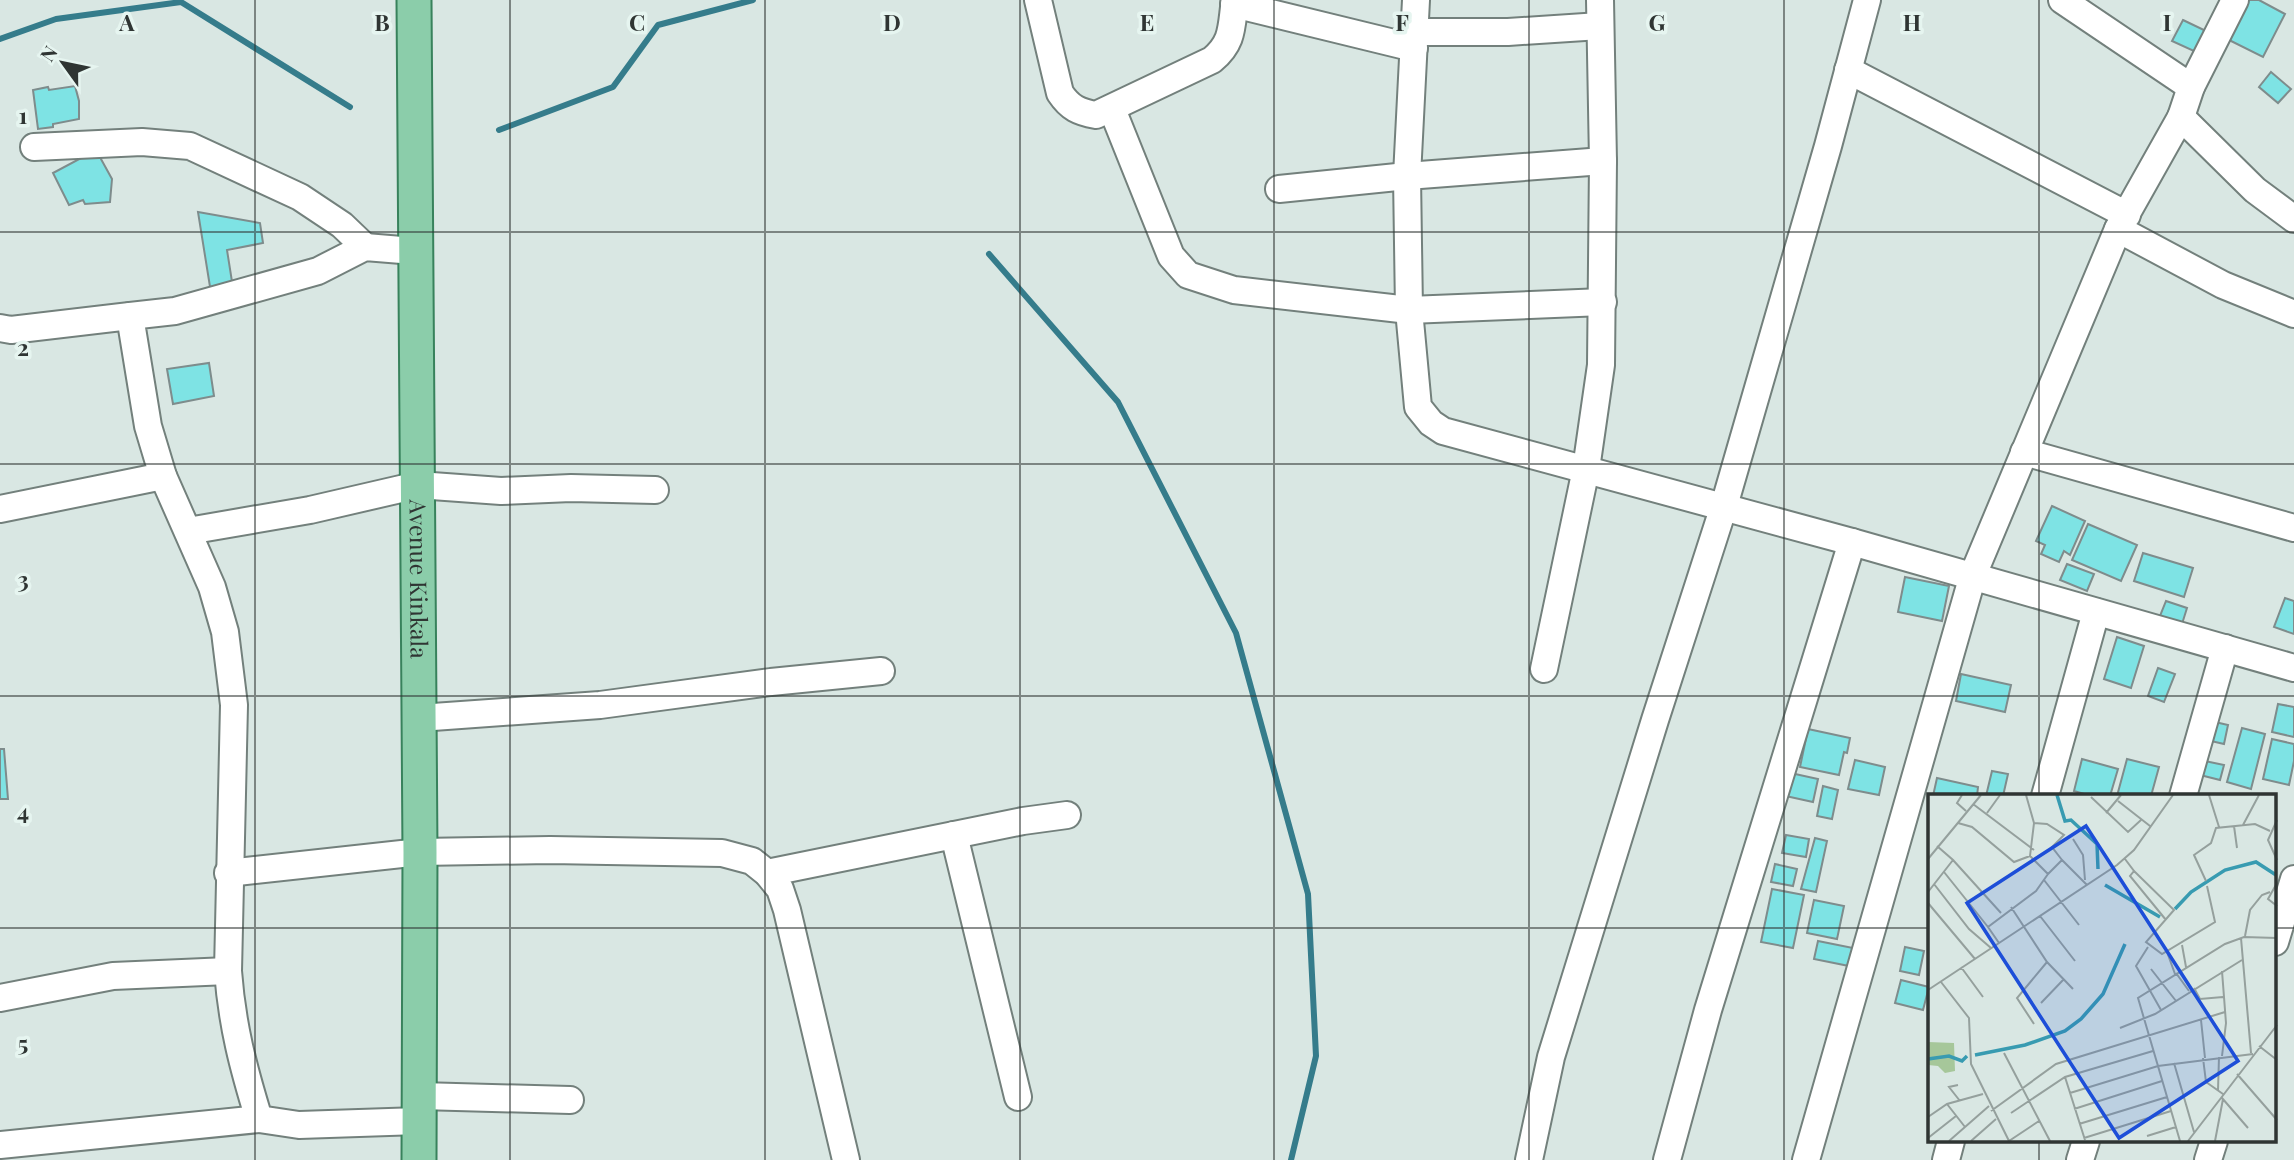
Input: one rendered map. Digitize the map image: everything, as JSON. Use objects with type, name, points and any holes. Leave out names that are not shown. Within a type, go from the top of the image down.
[{"type":"main road","name":"Avenue Kinkala","points":[[414,0],[420,852],[419,1160]]},
{"type":"street","points":[[1038,0],[1060,93],[1068,105],[1081,113],[1096,115],[1212,60],[1225,49],[1235,2],[1415,40],[1508,32],[1600,13],[1603,161],[1601,365],[1586,469],[1544,669]]},
{"type":"street","points":[[1416,0],[1407,176],[1409,310],[1418,407],[1431,423],[1443,431],[1973,575],[2294,668]]},
{"type":"street","points":[[1529,1160],[1555,1044],[1724,506],[1867,0]]},
{"type":"street","points":[[2062,0],[2191,86]]},
{"type":"street","points":[[1806,1160],[1973,575],[2122,222],[2181,117],[2191,86],[2235,0]]},
{"type":"street","points":[[1848,70],[2122,222],[2223,285],[2291,306]]},
{"type":"street","points":[[1112,109],[1171,256],[1188,275],[1234,290],[1409,310],[1603,302]]},
{"type":"street","points":[[2181,117],[2255,190],[2294,219]]},
{"type":"street","points":[[34,147],[142,142],[190,146],[300,197],[342,225],[365,247]]},
{"type":"street","points":[[1279,189],[1603,161]]},
{"type":"street","points":[[0,328],[11,330],[175,311],[318,271],[365,247],[414,251]]},
{"type":"street","points":[[130,316],[148,426],[163,476],[212,587],[225,632],[234,705],[228,873],[231,1014],[240,1059],[259,1119]]},
{"type":"street","points":[[2024,452],[2294,528]]},
{"type":"street","points":[[0,509],[163,476]]},
{"type":"street","points":[[188,531],[310,510],[418,485],[501,491],[571,488],[655,490]]},
{"type":"street","points":[[1667,1160],[1712,997],[1852,542]]},
{"type":"street","points":[[2046,794],[2096,611]]},
{"type":"street","points":[[2184,794],[2225,648]]},
{"type":"street","points":[[419,718],[600,705],[771,682],[881,671]]},
{"type":"street","points":[[767,873],[1067,815]]},
{"type":"street","points":[[954,835],[1018,1097]]},
{"type":"street","points":[[228,873],[420,852],[550,850],[722,853],[752,861],[767,873],[779,889],[787,910],[846,1160]]},
{"type":"street","points":[[2276,939],[2294,879]]},
{"type":"street","points":[[0,998],[113,976],[228,971]]},
{"type":"street","points":[[0,1145],[259,1119],[299,1125],[419,1108],[570,1100]]},
{"type":"street","points":[[1946,1160],[1951,1142]]},
{"type":"street","points":[[2080,1160],[2086,1142]]},
{"type":"street","points":[[2208,1160],[2214,1142]]},
{"type":"building","points":[[2248,0],[2259,0],[2285,14],[2263,57],[2227,39]]},
{"type":"building","points":[[2183,20],[2206,31],[2196,52],[2172,41]]},
{"type":"building","points":[[2271,72],[2291,89],[2278,103],[2259,87]]},
{"type":"building","points":[[75,86],[79,101],[79,119],[38,129],[33,90]]},
{"type":"building","points":[[96,150],[112,179],[110,202],[85,204],[83,200],[69,205],[53,173]]},
{"type":"building","points":[[198,212],[260,223],[263,243],[227,250],[233,288],[211,293]]},
{"type":"building","points":[[209,363],[214,396],[173,404],[167,369]]},
{"type":"building","points":[[2052,506],[2085,521],[2070,555],[2064,551],[2059,562],[2041,554],[2045,545],[2036,541]]},
{"type":"building","points":[[2088,524],[2137,545],[2121,581],[2072,560]]},
{"type":"building","points":[[2143,553],[2193,568],[2184,597],[2134,581]]},
{"type":"building","points":[[2067,564],[2094,574],[2087,591],[2060,580]]},
{"type":"building","points":[[1905,577],[1949,586],[1942,621],[1898,612]]},
{"type":"building","points":[[2285,598],[2294,601],[2294,634],[2274,627]]},
{"type":"building","points":[[2166,601],[2187,608],[2182,624],[2160,616]]},
{"type":"building","points":[[2117,637],[2144,646],[2131,688],[2104,679]]},
{"type":"building","points":[[2158,668],[2175,674],[2164,702],[2148,696]]},
{"type":"building","points":[[1961,674],[2011,685],[2005,712],[1956,701]]},
{"type":"building","points":[[2278,704],[2294,707],[2294,737],[2272,732]]},
{"type":"building","points":[[2215,722],[2228,725],[2224,744],[2211,741]]},
{"type":"building","points":[[2242,728],[2265,734],[2251,789],[2227,782]]},
{"type":"building","points":[[1808,729],[1850,738],[1839,775],[1800,767]]},
{"type":"building","points":[[2272,739],[2294,744],[2289,785],[2263,779]]},
{"type":"building","points":[[0,749],[4,749],[8,799],[0,799]]},
{"type":"building","points":[[2082,759],[2118,769],[2111,794],[2084,794],[2074,791]]},
{"type":"building","points":[[2127,759],[2159,767],[2152,794],[2118,794]]},
{"type":"building","points":[[1855,760],[1885,767],[1879,795],[1848,789]]},
{"type":"building","points":[[2200,760],[2224,765],[2220,780],[2196,774]]},
{"type":"building","points":[[1992,771],[2008,774],[2003,794],[1986,794]]},
{"type":"building","points":[[1786,772],[1818,779],[1813,802],[1781,795]]},
{"type":"building","points":[[1937,778],[1978,787],[1977,794],[1933,794]]},
{"type":"building","points":[[1823,786],[1838,790],[1832,819],[1817,816]]},
{"type":"building","points":[[1786,835],[1809,839],[1806,857],[1782,853]]},
{"type":"building","points":[[1815,838],[1827,841],[1816,892],[1801,889]]},
{"type":"building","points":[[1775,864],[1797,869],[1793,886],[1771,882]]},
{"type":"building","points":[[1772,889],[1804,895],[1793,948],[1761,942]]},
{"type":"building","points":[[1814,900],[1844,906],[1837,939],[1807,933]]},
{"type":"building","points":[[1818,941],[1858,949],[1854,967],[1814,959]]},
{"type":"building","points":[[1905,947],[1924,951],[1919,975],[1900,971]]},
{"type":"building","points":[[1901,980],[1928,987],[1923,1010],[1895,1003]]},
{"type":"waterway","points":[[499,130],[613,87],[658,25],[753,0]]},
{"type":"waterway","points":[[0,39],[56,19],[181,2],[350,107]]},
{"type":"waterway","points":[[989,254],[1118,402],[1236,633],[1308,894],[1316,1056],[1291,1160]]}]
